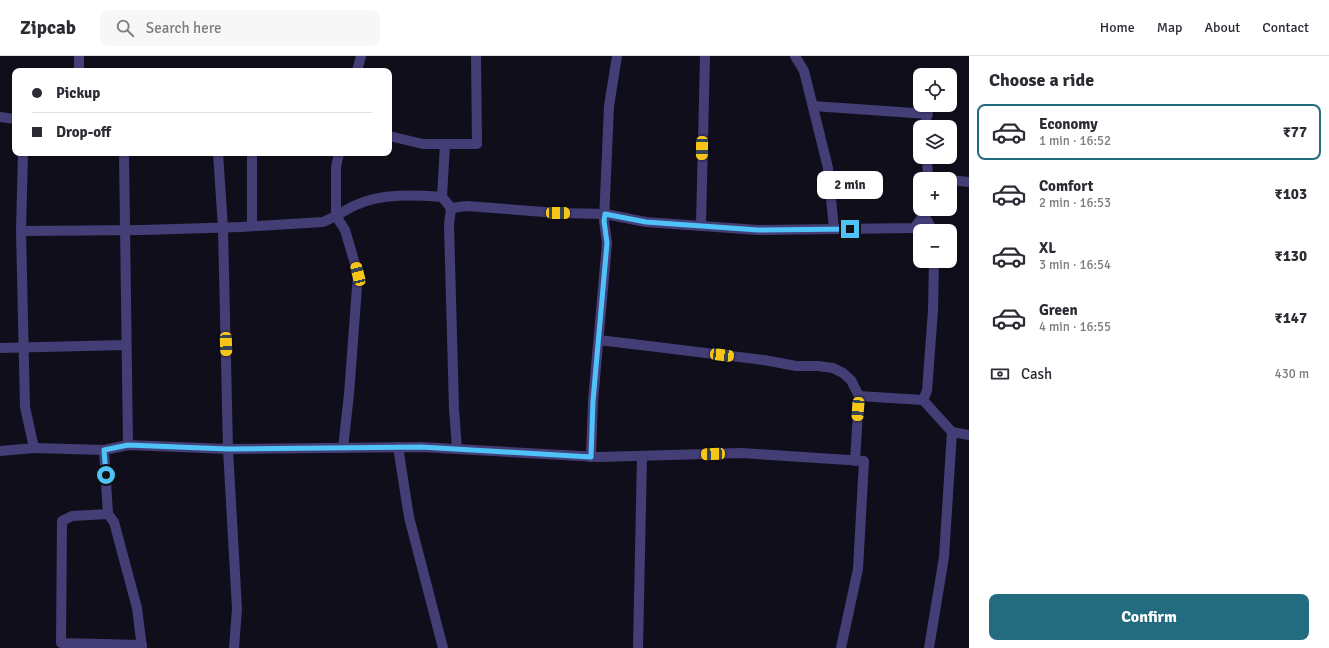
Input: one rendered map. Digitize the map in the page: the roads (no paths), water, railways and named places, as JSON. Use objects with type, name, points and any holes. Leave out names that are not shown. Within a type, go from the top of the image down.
[{"type":"street","points":[[79,56],[79,68]]},
{"type":"street","points":[[358,68],[361,56]]},
{"type":"street","points":[[392,137],[423,144],[476,144],[476,56]]},
{"type":"street","points":[[591,457],[593,401],[607,243],[604,221],[609,106],[616,56]]},
{"type":"street","points":[[701,225],[705,56]]},
{"type":"street","points":[[795,56],[804,71],[828,168],[834,229]]},
{"type":"street","points":[[812,106],[928,114],[926,120]]},
{"type":"street","points":[[0,117],[12,119]]},
{"type":"street","points":[[445,144],[442,197],[451,208],[449,225],[454,409],[458,449]]},
{"type":"street","points":[[22,156],[21,231],[25,407],[34,448]]},
{"type":"street","points":[[124,156],[128,445]]},
{"type":"street","points":[[218,156],[223,228],[228,449],[237,609],[234,648]]},
{"type":"street","points":[[252,156],[252,226]]},
{"type":"street","points":[[338,156],[336,167],[336,216],[345,230],[358,274],[349,394],[343,448]]},
{"type":"street","points":[[957,181],[969,182]]},
{"type":"street","points":[[21,231],[223,228],[322,222],[356,205],[383,198],[414,195],[442,197]]},
{"type":"street","points":[[451,208],[467,206],[558,213],[605,214],[646,222],[758,230],[914,228],[922,216]]},
{"type":"street","points":[[923,400],[927,391],[933,310],[934,268]]},
{"type":"street","points":[[599,340],[764,360],[789,365],[833,368],[843,373],[851,380],[859,396],[855,461]]},
{"type":"street","points":[[0,348],[126,345]]},
{"type":"street","points":[[859,396],[923,400],[952,432],[969,435]]},
{"type":"street","points":[[929,648],[944,557],[952,432]]},
{"type":"street","points":[[0,451],[34,448],[104,450],[128,445],[228,449],[421,447],[591,457],[741,453],[864,461],[858,569],[841,648]]},
{"type":"street","points":[[398,447],[409,517],[443,648]]},
{"type":"street","points":[[104,450],[108,514],[114,522],[137,608],[142,646],[61,643],[62,521],[72,516],[108,514]]},
{"type":"street","points":[[638,648],[642,456]]}]
